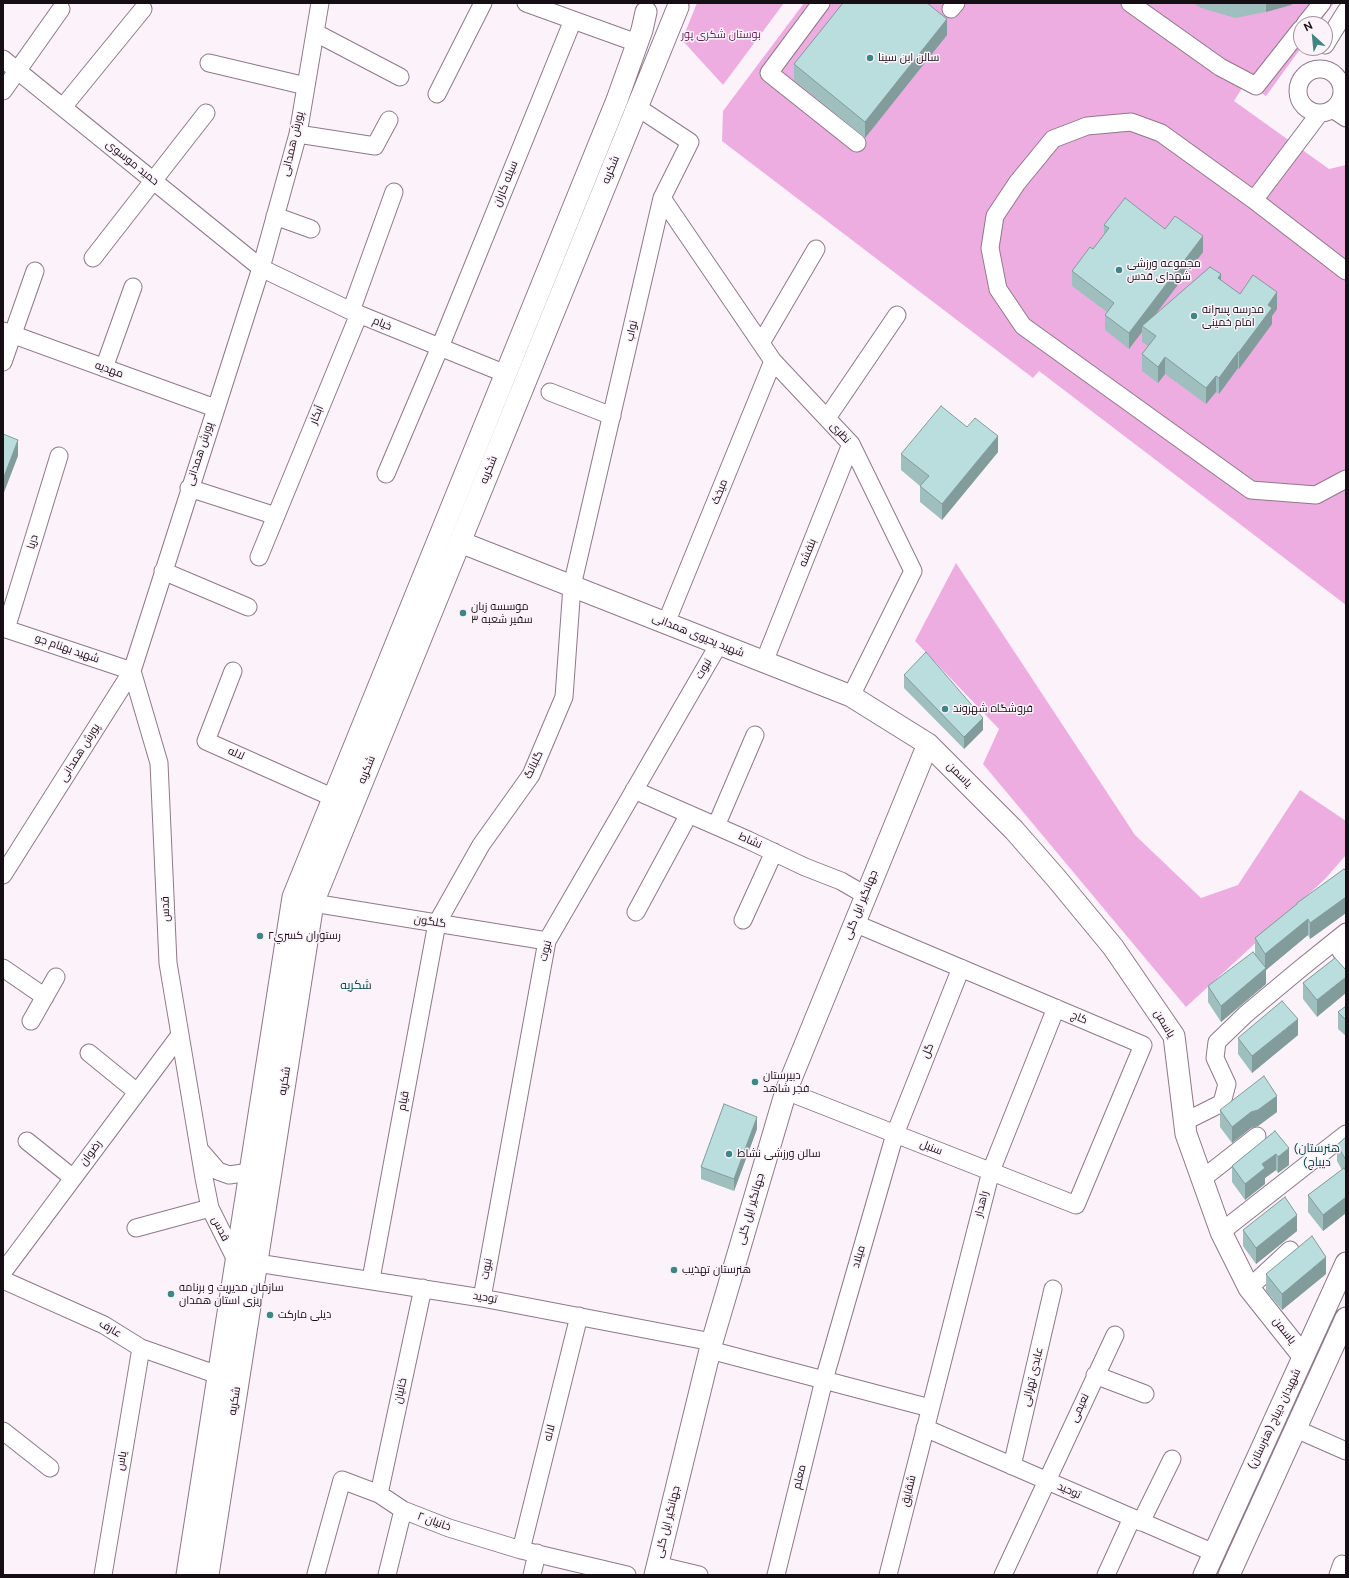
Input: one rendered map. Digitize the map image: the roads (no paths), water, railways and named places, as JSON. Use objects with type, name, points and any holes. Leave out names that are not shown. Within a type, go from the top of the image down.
[{"type":"main road","points":[[643,8],[652,16],[667,16],[679,5]]},
{"type":"main road","name":"شکریه","points":[[208,1575],[313,902],[679,5]]},
{"type":"main road","name":"شکریه","points":[[187,1575],[293,897],[617,100],[637,43],[643,8]]},
{"type":"main road","name":"شهید یحیوی همدانی","points":[[460,542],[851,696],[928,744]]},
{"type":"main road","name":"جهانگیر ایل گلی","points":[[656,1570],[711,1346],[786,1090],[928,744]]},
{"type":"main road","name":"یاسمن","points":[[928,744],[1014,830],[1056,878],[1113,947],[1174,1036],[1186,1134],[1221,1232],[1250,1288],[1304,1356]]},
{"type":"main road","name":"شهیدان دیباج (هنرستان)","points":[[1204,1575],[1346,1263]]},
{"type":"main road","name":"شهیدان دیباج (هنرستان)","points":[[1229,1575],[1346,1319]]},
{"type":"street","name":"پورش همدانی","points":[[3,875],[132,671],[261,268],[298,134],[320,3]]},
{"type":"street","points":[[437,94],[483,3]]},
{"type":"street","points":[[526,3],[637,43]]},
{"type":"street","points":[[821,3],[769,73],[857,143]]},
{"type":"street","points":[[1130,3],[1220,67],[1256,86],[1293,39]]},
{"type":"street","points":[[1311,16],[1322,3]]},
{"type":"street","points":[[3,91],[61,9]]},
{"type":"street","points":[[63,107],[144,9]]},
{"type":"street","points":[[1333,33],[1346,12]]},
{"type":"street","name":"سیله کاران","points":[[386,474],[440,347],[573,20]]},
{"type":"street","points":[[316,33],[400,77]]},
{"type":"street","points":[[1320,56],[1313,69],[1300,79],[1297,94],[1305,108],[1333,114]]},
{"type":"street","name":"حمید موسوی","points":[[3,60],[154,180],[261,268]]},
{"type":"street","points":[[208,63],[306,86]]},
{"type":"street","points":[[1254,200],[1333,114],[1343,96],[1341,80],[1329,70],[1313,69]]},
{"type":"street","name":"نواب","points":[[572,586],[662,198],[690,142],[637,107]]},
{"type":"street","points":[[93,258],[206,113]]},
{"type":"street","points":[[298,134],[375,146],[389,120]]},
{"type":"street","points":[[1346,271],[1254,200],[1161,133],[1131,122],[1087,126],[1053,139],[1017,183],[995,216],[990,248],[998,289],[1022,326],[1251,490],[1316,495],[1346,479]]},
{"type":"street","name":"آبکار","points":[[259,557],[355,312],[394,192]]},
{"type":"street","name":"نظری","points":[[662,198],[773,361],[851,444],[913,571],[851,696]]},
{"type":"street","points":[[275,216],[311,229]]},
{"type":"street","points":[[761,343],[816,249]]},
{"type":"street","name":"خیام","points":[[261,268],[355,312],[506,374]]},
{"type":"street","points":[[3,362],[8,333],[35,271]]},
{"type":"street","points":[[104,368],[133,287]]},
{"type":"street","points":[[826,418],[897,315]]},
{"type":"street","name":"مهدیه","points":[[8,333],[215,408]]},
{"type":"street","name":"میخک","points":[[666,623],[773,361]]},
{"type":"street","points":[[550,392],[612,416]]},
{"type":"street","name":"بنفشه","points":[[764,662],[851,444]]},
{"type":"street","name":"دریا","points":[[4,628],[59,456]]},
{"type":"street","points":[[190,488],[276,516]]},
{"type":"street","points":[[163,571],[248,607]]},
{"type":"street","name":"گلبانگ","points":[[437,923],[481,845],[531,775],[564,697],[572,586]]},
{"type":"street","name":"شهید بهنام جو","points":[[4,628],[132,671]]},
{"type":"street","name":"نبوت","points":[[482,1298],[546,941],[719,644]]},
{"type":"street","name":"قدس","points":[[132,671],[159,763],[168,963],[199,1149],[210,1208],[236,1260]]},
{"type":"street","name":"لاله","points":[[233,671],[206,741],[334,798]]},
{"type":"street","points":[[716,826],[755,736]]},
{"type":"street","name":"نشاط","points":[[634,790],[805,867],[841,881],[865,895]]},
{"type":"street","points":[[636,912],[689,814]]},
{"type":"street","points":[[743,920],[774,852]]},
{"type":"street","name":"گلگون","points":[[313,902],[546,941]]},
{"type":"street","name":"قیام","points":[[371,1279],[437,923]]},
{"type":"street","name":"کاج","points":[[854,923],[1143,1045],[1076,1205]]},
{"type":"street","points":[[1184,1122],[1222,1103],[1227,1084],[1215,1058],[1217,1042],[1246,1014],[1340,937],[1346,960]]},
{"type":"street","points":[[3,968],[45,997]]},
{"type":"street","name":"گل","points":[[895,1134],[961,968]]},
{"type":"street","points":[[31,1021],[56,977]]},
{"type":"street","name":"راهدار","points":[[930,1408],[991,1171],[1056,1008]]},
{"type":"street","name":"رضوان","points":[[3,1272],[180,1035]]},
{"type":"street","points":[[89,1053],[137,1092]]},
{"type":"street","name":"سنبل","points":[[786,1090],[1076,1205]]},
{"type":"street","name":"میلاد","points":[[824,1380],[895,1134]]},
{"type":"street","points":[[1221,1232],[1346,1134]]},
{"type":"street","points":[[1202,1180],[1257,1136]]},
{"type":"street","points":[[27,1141],[73,1178]]},
{"type":"street","points":[[199,1149],[218,1171],[229,1175],[250,1172]]},
{"type":"street","points":[[136,1228],[210,1208]]},
{"type":"street","points":[[1250,1288],[1290,1250]]},
{"type":"street","name":"توحید","points":[[257,1263],[371,1279],[579,1316],[711,1346],[824,1380],[930,1408]]},
{"type":"street","name":"عارف","points":[[3,1280],[104,1325],[141,1348],[218,1375]]},
{"type":"street","name":"خانیان","points":[[379,1494],[423,1288]]},
{"type":"street","name":"عابدی تهرانی","points":[[1012,1466],[1053,1289]]},
{"type":"street","name":"لاله","points":[[532,1575],[529,1552],[579,1316]]},
{"type":"street","name":"نعیمی","points":[[1003,1575],[1114,1335]]},
{"type":"street","name":"یاس","points":[[103,1575],[141,1348]]},
{"type":"street","points":[[1095,1375],[1145,1394]]},
{"type":"street","name":"معلم","points":[[776,1575],[824,1380]]},
{"type":"street","name":"شقایق","points":[[888,1575],[930,1408]]},
{"type":"street","name":"توحید","points":[[925,1428],[1214,1553]]},
{"type":"street","points":[[1296,1429],[1346,1451]]},
{"type":"street","points":[[3,1430],[50,1468]]},
{"type":"street","points":[[1106,1575],[1172,1459]]},
{"type":"street","name":"خانیان ۲","points":[[316,1574],[342,1480],[379,1494],[403,1510],[449,1528],[529,1552],[627,1575]]},
{"type":"street","points":[[388,1575],[403,1510]]},
{"type":"street","points":[[656,1570],[699,1575]]},
{"type":"place","name":"سالن ابن سینا","points":[[870,58]]},
{"type":"place","name":"مجموعه ورزشی شهدای قدس","points":[[1119,270]]},
{"type":"place","name":"مدرسه پسرانه امام خمینی","points":[[1194,316]]},
{"type":"place","name":"موسسه زبان سفیر شعبه ۳","points":[[463,613]]},
{"type":"place","name":"فروشگاه شهروند","points":[[945,709]]},
{"type":"place","name":"رستوران کسري٢","points":[[260,936]]},
{"type":"place","name":"دبیرستان فجر شاهد","points":[[755,1082]]},
{"type":"place","name":"سالن ورزشی نشاط","points":[[729,1154]]},
{"type":"place","name":"هنرستان تهذیب","points":[[674,1270]]},
{"type":"place","name":"سازمان مدیریت و برنامه ریزی استان همدان","points":[[171,1294]]},
{"type":"place","name":"دیلی مارکت","points":[[270,1315]]},
{"type":"district","name":"شکریه","points":[[356,986]]},
{"type":"district","name":"(هنرستان (دیباج","points":[[1317,1156]]},
{"type":"park label","name":"بوستان شکری پور","points":[[721,35]]}]
